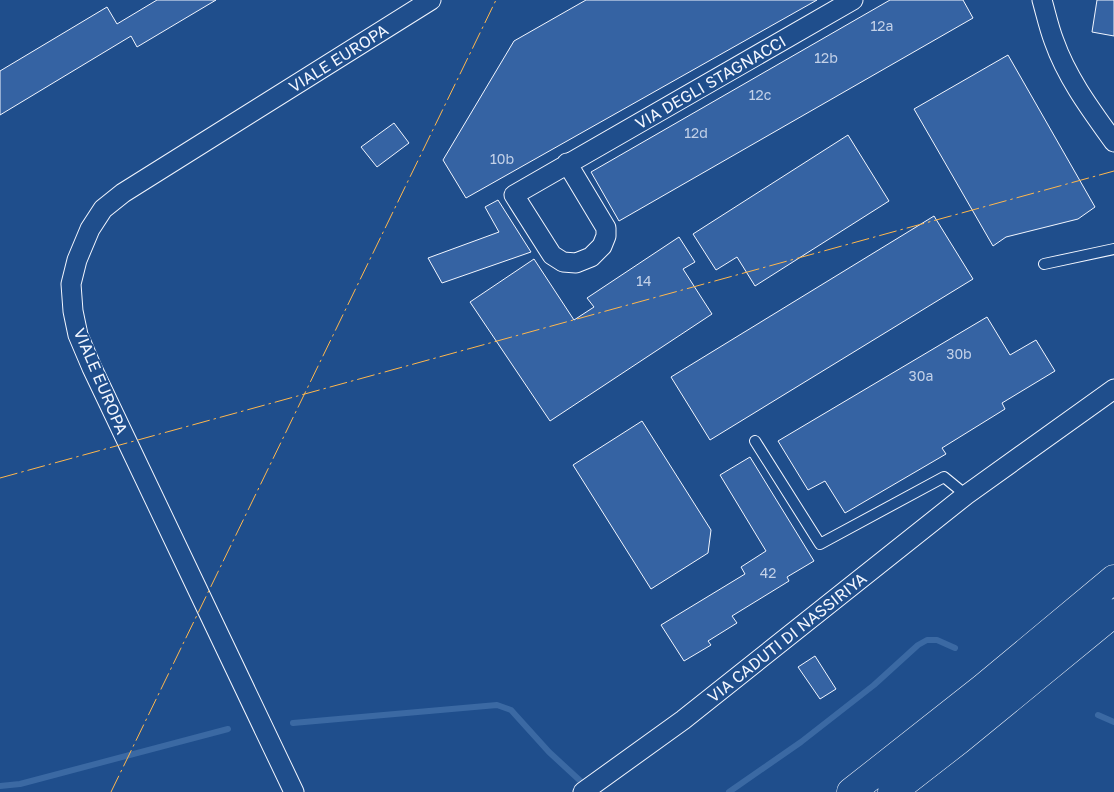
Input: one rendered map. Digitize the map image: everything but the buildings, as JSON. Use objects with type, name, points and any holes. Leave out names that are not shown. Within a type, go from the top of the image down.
[{"type":"highway","points":[[851,792],[983,688],[1114,579]]},
{"type":"highway","points":[[892,792],[959,740],[1114,613]]},
{"type":"street","name":"VIALE EUROPA","points":[[294,792],[92,368],[78,336],[73,311],[71,284],[77,260],[90,229],[103,209],[123,193],[431,0]]},
{"type":"street","name":"VIA DEGLI STAGNACCI","points":[[567,163],[606,228],[606,236],[602,246],[591,257],[576,263],[563,262],[552,255],[514,195],[567,163],[853,0]]},
{"type":"street","points":[[1042,0],[1054,42],[1066,69],[1114,142]]},
{"type":"street","name":"VIA CADUTI DI NASSIRIYA","points":[[583,792],[683,720],[966,495],[1114,389]]},
{"type":"street","name":"VIA CADUTI DI NASSIRIYA","points":[[590,792],[605,777]]},
{"type":"lane","points":[[1044,264],[1114,249]]},
{"type":"lane","points":[[755,441],[820,544],[944,477],[966,495]]},
{"type":"waterway","points":[[729,792],[801,742],[874,685],[918,645],[927,640],[937,640],[955,648]]},
{"type":"waterway","points":[[293,723],[497,705],[511,710],[549,752],[588,788]]},
{"type":"waterway","points":[[1098,715],[1114,722]]},
{"type":"waterway","points":[[0,786],[20,784],[228,729]]},
{"type":"power","points":[[111,792],[496,0]]},
{"type":"power","points":[[0,478],[1114,171]]}]
